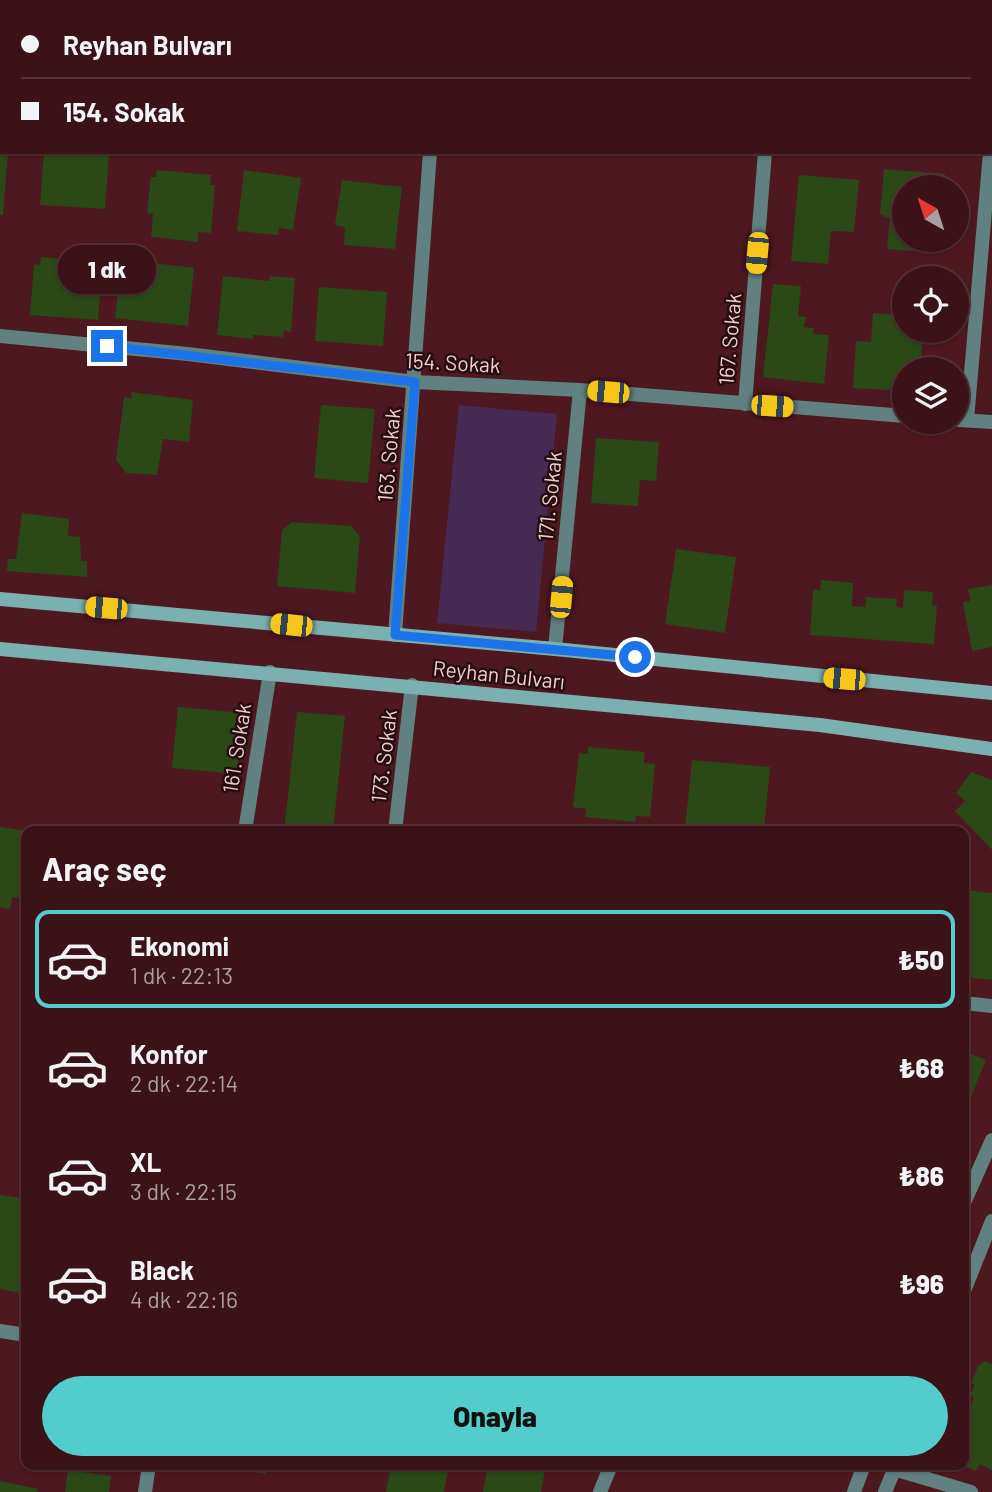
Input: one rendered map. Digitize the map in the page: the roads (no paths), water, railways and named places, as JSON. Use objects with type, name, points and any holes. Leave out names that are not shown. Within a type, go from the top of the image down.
[{"type":"main road","name":"Reyhan Bulvarı","points":[[0,599],[555,649],[992,693]]},
{"type":"main road","name":"Reyhan Bulvarı","points":[[0,649],[412,685],[642,711],[820,725],[992,749]]},
{"type":"street","name":"163. Sokak","points":[[395,635],[430,154]]},
{"type":"street","name":"167. Sokak","points":[[745,404],[765,154]]},
{"type":"street","points":[[969,357],[990,154]]},
{"type":"street","name":"154. Sokak","points":[[0,336],[188,354],[415,382],[580,390],[892,415]]},
{"type":"street","name":"171. Sokak","points":[[555,649],[580,390]]},
{"type":"street","points":[[969,420],[992,422]]},
{"type":"street","name":"161. Sokak","points":[[246,826],[270,672]]},
{"type":"street","name":"173. Sokak","points":[[396,826],[412,685]]},
{"type":"street","points":[[969,1004],[992,1006]]},
{"type":"street","points":[[969,1192],[992,1140]]},
{"type":"street","points":[[969,1278],[992,1221]]},
{"type":"street","points":[[0,1331],[21,1334]]},
{"type":"street","points":[[145,1492],[148,1470]]},
{"type":"street","points":[[600,1492],[609,1470]]},
{"type":"street","points":[[854,1492],[862,1470]]},
{"type":"street","points":[[885,1492],[894,1470]]},
{"type":"street","points":[[904,1470],[971,1492]]}]
